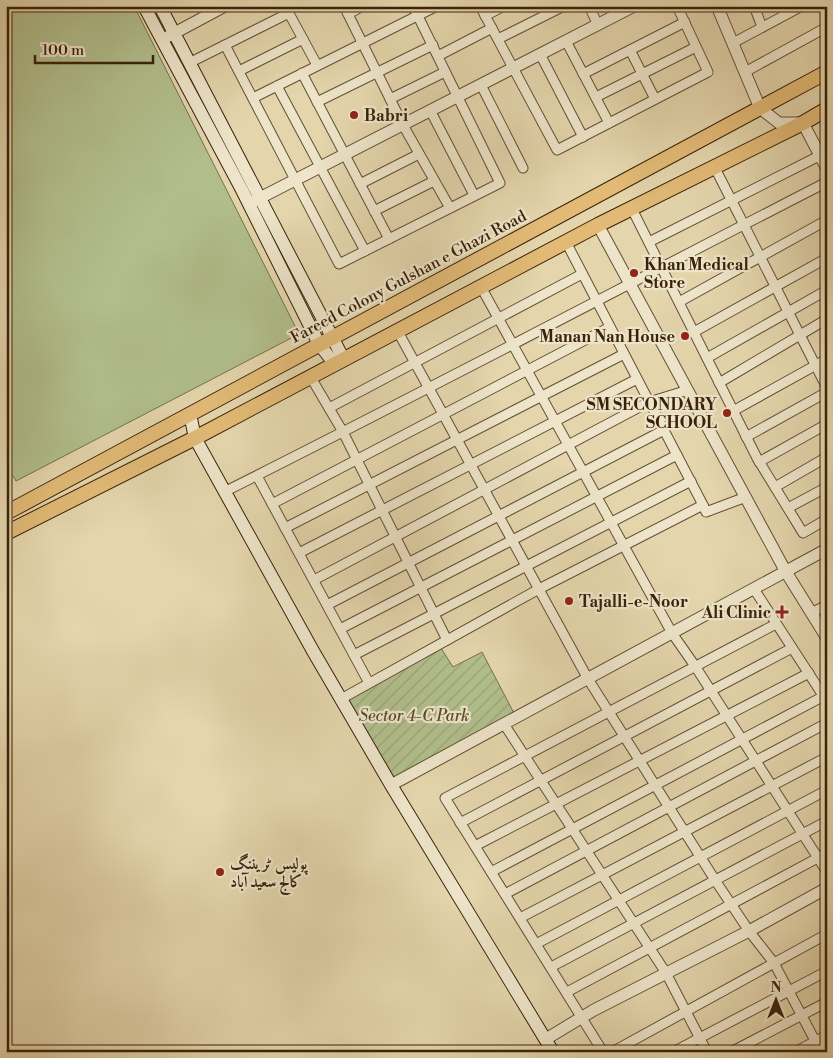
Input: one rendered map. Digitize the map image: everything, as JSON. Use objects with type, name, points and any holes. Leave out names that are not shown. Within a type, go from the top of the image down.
[{"type":"main road","points":[[144,6],[254,201]]},
{"type":"main road","points":[[160,6],[254,201],[325,340],[339,361]]},
{"type":"main road","name":"Fareed Colony Gulshan e Ghazi Road","points":[[6,513],[827,72]]},
{"type":"main road","points":[[6,533],[194,438],[598,225],[803,124],[827,109]]},
{"type":"main road","points":[[190,414],[194,438],[341,699],[553,1052]]},
{"type":"street","points":[[162,40],[225,6]]},
{"type":"street","points":[[363,6],[346,10],[403,125],[450,208]]},
{"type":"street","points":[[226,45],[339,264],[500,182],[413,6]]},
{"type":"street","points":[[253,98],[437,6]]},
{"type":"street","points":[[480,6],[558,150],[708,72],[677,6]]},
{"type":"street","points":[[485,16],[504,6]]},
{"type":"street","points":[[498,39],[564,6]]},
{"type":"street","points":[[589,6],[598,25]]},
{"type":"street","points":[[717,6],[760,108],[779,123],[803,124],[823,154],[827,169]]},
{"type":"street","points":[[754,6],[762,27]]},
{"type":"street","points":[[732,43],[802,6]]},
{"type":"street","points":[[254,201],[630,7]]},
{"type":"street","points":[[189,63],[226,45],[287,9],[317,66]]},
{"type":"street","points":[[583,74],[685,22]]},
{"type":"street","points":[[745,72],[827,27]]},
{"type":"street","points":[[438,56],[492,28]]},
{"type":"street","points":[[239,72],[303,39]]},
{"type":"street","points":[[566,41],[609,123]]},
{"type":"street","points":[[318,102],[433,46]]},
{"type":"street","points":[[596,97],[696,47]]},
{"type":"street","points":[[630,50],[655,99]]},
{"type":"street","points":[[540,54],[582,137]]},
{"type":"street","points":[[390,99],[445,72]]},
{"type":"street","points":[[302,73],[389,239]]},
{"type":"street","points":[[481,85],[522,168]]},
{"type":"street","points":[[277,86],[365,251]]},
{"type":"street","points":[[430,110],[474,195]]},
{"type":"street","points":[[360,184],[419,154]]},
{"type":"street","points":[[649,242],[823,154]]},
{"type":"street","points":[[715,168],[827,388]]},
{"type":"street","points":[[374,211],[434,181]]},
{"type":"street","points":[[224,492],[429,389],[827,182]]},
{"type":"street","points":[[632,209],[746,437],[774,487],[803,533],[827,519]]},
{"type":"street","points":[[679,302],[827,220]]},
{"type":"street","points":[[598,225],[786,572],[827,638]]},
{"type":"street","points":[[566,242],[706,512],[746,497]]},
{"type":"street","points":[[694,332],[827,258]]},
{"type":"street","points":[[328,408],[582,274]]},
{"type":"street","points":[[481,287],[672,633],[827,872]]},
{"type":"street","points":[[707,358],[827,290]]},
{"type":"street","points":[[720,383],[827,319]]},
{"type":"street","points":[[272,504],[610,327]]},
{"type":"street","points":[[397,330],[588,679],[700,857],[749,931],[774,962],[821,1052]]},
{"type":"street","points":[[285,528],[624,354]]},
{"type":"street","points":[[733,411],[827,360]]},
{"type":"street","points":[[310,376],[343,432],[448,640]]},
{"type":"street","points":[[299,553],[637,379]]},
{"type":"street","points":[[314,580],[649,402],[688,390]]},
{"type":"street","points":[[746,437],[827,392]]},
{"type":"street","points":[[759,462],[827,424]]},
{"type":"street","points":[[327,605],[664,430]]},
{"type":"street","points":[[340,630],[677,455]]},
{"type":"street","points":[[774,487],[827,457]]},
{"type":"street","points":[[257,476],[369,683]]},
{"type":"street","points":[[354,655],[691,481]]},
{"type":"street","points":[[788,508],[827,487]]},
{"type":"street","points":[[341,699],[539,589],[703,505]]},
{"type":"street","points":[[391,785],[827,550]]},
{"type":"street","points":[[491,872],[742,739],[825,698],[754,589]]},
{"type":"street","points":[[811,613],[827,605]]},
{"type":"street","points":[[603,1052],[445,798],[776,624]]},
{"type":"street","points":[[460,823],[792,648]]},
{"type":"street","points":[[475,846],[808,673]]},
{"type":"street","points":[[505,894],[827,723]]},
{"type":"street","points":[[504,724],[666,974],[707,1052]]},
{"type":"street","points":[[520,918],[827,757]]},
{"type":"street","points":[[536,944],[827,790]]},
{"type":"street","points":[[551,968],[827,821]]},
{"type":"street","points":[[567,992],[827,853]]},
{"type":"street","points":[[546,1039],[582,1017],[749,931],[827,888]]},
{"type":"street","points":[[612,1052],[827,934]]},
{"type":"street","points":[[673,1052],[827,971]]},
{"type":"street","points":[[732,1052],[827,1002]]},
{"type":"street","points":[[795,1052],[827,1035]]},
{"type":"green space","points":[[6,6],[134,6],[299,334],[16,481],[6,464]]},
{"type":"green space","name":"Sector 4-C Park","points":[[439,645],[453,667],[482,652],[516,717],[391,785],[341,699]]},
{"type":"place","name":"Babri","points":[[354,115]]},
{"type":"place","name":"Khan Medical Store","points":[[634,273]]},
{"type":"place","name":"Manan Nan House","points":[[685,336]]},
{"type":"place","name":"SM SECONDARY SCHOOL","points":[[727,413]]},
{"type":"place","name":"Tajalli-e-Noor","points":[[569,601]]},
{"type":"place","name":"Ali Clinic","points":[[782,612]]},
{"type":"place","name":"پولیس ٹریننگ کالج سعید آباد","points":[[220,872]]}]
